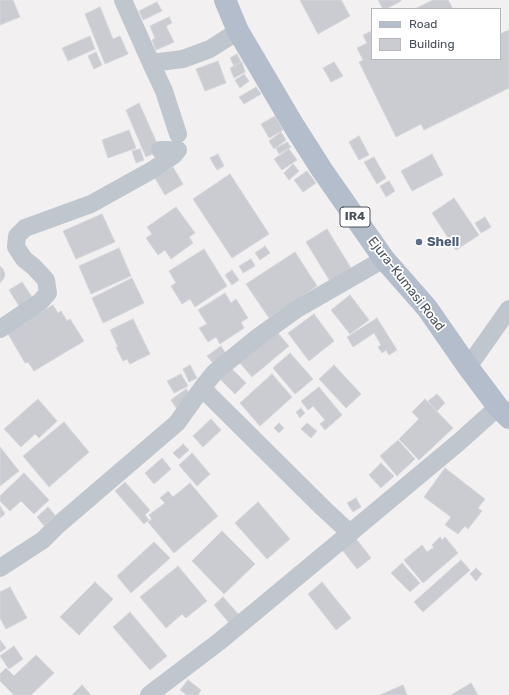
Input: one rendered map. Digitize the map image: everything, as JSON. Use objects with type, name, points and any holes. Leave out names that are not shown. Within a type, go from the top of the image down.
[{"type":"main road","name":"Ejura-Kumasi Road","points":[[225,0],[238,31],[322,170],[384,259],[427,308],[468,367],[503,412]]},
{"type":"street","points":[[123,0],[164,92],[178,134]]},
{"type":"street","points":[[151,62],[183,58],[210,49],[238,31]]},
{"type":"street","points":[[0,329],[40,302],[48,293],[46,280],[24,259],[16,248],[17,236],[25,228],[91,204],[154,169],[174,155],[178,150],[160,150]]},
{"type":"street","points":[[0,568],[43,540],[58,525],[156,442],[177,423],[215,372],[258,337],[297,309],[384,259]]},
{"type":"street","points":[[468,367],[509,310]]},
{"type":"street","points":[[202,388],[350,533]]},
{"type":"street","points":[[149,695],[220,641],[459,442],[503,412]]},
{"type":"building","points":[[0,0],[13,0],[20,17],[0,25]]},
{"type":"building","points":[[300,0],[341,0],[350,16],[318,34]]},
{"type":"building","points":[[378,0],[401,0],[388,8],[382,8]]},
{"type":"building","points":[[433,0],[448,0],[452,8],[417,8]]},
{"type":"building","points":[[157,2],[162,11],[143,20],[139,11]]},
{"type":"building","points":[[100,7],[113,39],[120,36],[128,54],[105,64],[85,14]]},
{"type":"building","points":[[169,17],[172,23],[166,26],[174,42],[156,50],[152,40],[155,38],[150,26]]},
{"type":"building","points":[[509,30],[509,88],[424,130],[421,124],[396,137],[359,62],[363,60],[357,48],[367,43],[363,35],[371,31],[371,60],[501,60],[501,34]]},
{"type":"building","points":[[90,36],[95,49],[68,61],[62,48]]},
{"type":"building","points":[[96,52],[102,65],[94,69],[88,56]]},
{"type":"building","points":[[237,54],[241,62],[234,66],[230,58]]},
{"type":"building","points":[[218,61],[226,83],[205,91],[196,69]]},
{"type":"building","points":[[242,62],[245,72],[234,78],[230,68]]},
{"type":"building","points":[[334,62],[343,76],[331,82],[323,68]]},
{"type":"building","points":[[244,74],[249,81],[240,88],[235,80]]},
{"type":"building","points":[[256,87],[261,94],[244,104],[239,97]]},
{"type":"building","points":[[139,103],[160,150],[146,157],[126,110]]},
{"type":"building","points":[[275,116],[283,130],[269,138],[261,124]]},
{"type":"building","points":[[129,130],[136,148],[108,158],[102,140]]},
{"type":"building","points":[[281,132],[286,140],[274,149],[269,141]]},
{"type":"building","points":[[359,136],[369,155],[359,160],[349,142]]},
{"type":"building","points":[[287,142],[291,147],[279,154],[276,148]]},
{"type":"building","points":[[140,149],[144,160],[136,163],[132,151]]},
{"type":"building","points":[[289,149],[297,160],[282,170],[274,159]]},
{"type":"building","points":[[218,154],[224,166],[217,170],[210,158]]},
{"type":"building","points":[[432,154],[443,175],[412,191],[401,171]]},
{"type":"building","points":[[374,157],[386,178],[377,184],[364,162]]},
{"type":"building","points":[[293,164],[299,171],[289,180],[284,173]]},
{"type":"building","points":[[173,167],[183,184],[165,195],[155,178]]},
{"type":"building","points":[[307,171],[316,183],[303,192],[294,180]]},
{"type":"building","points":[[230,174],[269,234],[232,258],[193,199]]},
{"type":"building","points":[[389,181],[395,191],[386,197],[380,186]]},
{"type":"building","points":[[454,198],[479,235],[456,250],[432,213]]},
{"type":"building","points":[[176,207],[195,233],[189,237],[193,243],[171,259],[165,250],[158,255],[146,238],[152,234],[147,227]]},
{"type":"building","points":[[102,214],[115,242],[76,259],[63,231]]},
{"type":"building","points":[[485,217],[491,227],[481,233],[475,223]]},
{"type":"building","points":[[327,229],[354,273],[333,286],[306,242]]},
{"type":"building","points":[[265,246],[270,253],[260,260],[255,253]]},
{"type":"building","points":[[119,248],[131,276],[91,294],[79,266]]},
{"type":"building","points":[[204,249],[227,286],[195,307],[190,299],[182,304],[171,286],[176,283],[169,271]]},
{"type":"building","points":[[295,252],[317,286],[269,318],[246,284]]},
{"type":"building","points":[[251,259],[255,266],[243,273],[239,266]]},
{"type":"building","points":[[0,266],[5,275],[0,283]]},
{"type":"building","points":[[232,270],[239,280],[232,285],[225,275]]},
{"type":"building","points":[[132,278],[144,303],[103,323],[92,298]]},
{"type":"building","points":[[22,282],[32,297],[19,306],[9,290]]},
{"type":"building","points":[[225,293],[231,303],[236,299],[248,318],[241,322],[244,328],[220,344],[216,337],[208,342],[199,328],[207,324],[198,310]]},
{"type":"building","points":[[350,295],[369,320],[350,334],[331,310]]},
{"type":"building","points":[[53,305],[58,313],[61,311],[67,321],[70,319],[84,341],[34,371],[28,362],[25,363],[7,332]]},
{"type":"building","points":[[314,314],[334,341],[309,361],[288,333]]},
{"type":"building","points":[[377,318],[397,350],[389,355],[386,350],[382,353],[378,347],[381,345],[374,333],[353,347],[347,337]]},
{"type":"building","points":[[133,319],[150,354],[130,364],[127,359],[123,361],[110,330]]},
{"type":"building","points":[[277,332],[289,346],[252,377],[240,363]]},
{"type":"building","points":[[221,346],[226,354],[213,363],[207,356]]},
{"type":"building","points":[[290,353],[313,379],[295,394],[273,368]]},
{"type":"building","points":[[190,365],[197,378],[189,382],[183,369]]},
{"type":"building","points":[[334,365],[361,394],[346,408],[319,379]]},
{"type":"building","points":[[231,368],[246,383],[235,394],[220,379]]},
{"type":"building","points":[[181,374],[188,386],[174,393],[167,381]]},
{"type":"building","points":[[272,374],[292,397],[260,426],[240,403]]},
{"type":"building","points":[[319,387],[342,415],[325,430],[320,424],[325,420],[313,406],[308,410],[301,401]]},
{"type":"building","points":[[186,389],[193,398],[177,409],[171,400]]},
{"type":"building","points":[[437,394],[445,403],[437,411],[428,401]]},
{"type":"building","points":[[38,399],[57,421],[39,438],[35,434],[21,447],[4,429]]},
{"type":"building","points":[[425,399],[453,428],[419,460],[399,439],[419,419],[412,412]]},
{"type":"building","points":[[301,408],[305,413],[300,418],[296,412]]},
{"type":"building","points":[[211,419],[221,430],[203,447],[193,436]]},
{"type":"building","points":[[64,422],[89,452],[49,487],[23,456]]},
{"type":"building","points":[[279,423],[284,428],[279,433],[274,428]]},
{"type":"building","points":[[307,423],[317,431],[311,438],[301,429]]},
{"type":"building","points":[[398,440],[415,459],[397,476],[380,456]]},
{"type":"building","points":[[183,444],[189,450],[179,459],[173,453]]},
{"type":"building","points":[[0,447],[19,471],[0,486]]},
{"type":"building","points":[[192,453],[210,474],[197,486],[179,465]]},
{"type":"building","points":[[162,458],[171,469],[154,484],[145,473]]},
{"type":"building","points":[[381,463],[394,476],[381,488],[369,475]]},
{"type":"building","points":[[445,468],[485,499],[478,508],[482,511],[468,529],[465,526],[458,534],[445,525],[451,517],[424,497]]},
{"type":"building","points":[[24,473],[49,500],[34,514],[21,501],[10,511],[0,501],[0,496]]},
{"type":"building","points":[[125,482],[150,510],[145,515],[149,520],[144,524],[115,491]]},
{"type":"building","points":[[190,483],[218,516],[174,553],[148,522],[152,519],[149,515],[165,503],[160,498],[168,491],[173,497]]},
{"type":"building","points":[[356,498],[361,507],[353,512],[347,503]]},
{"type":"building","points":[[258,502],[290,539],[267,559],[235,523]]},
{"type":"building","points":[[0,506],[5,514],[0,518]]},
{"type":"building","points":[[48,507],[55,515],[44,526],[37,517]]},
{"type":"building","points":[[222,531],[255,564],[224,594],[192,561]]},
{"type":"building","points":[[354,536],[371,558],[357,569],[340,547]]},
{"type":"building","points":[[440,537],[442,540],[445,537],[458,553],[423,583],[404,560],[422,545],[427,552],[434,547],[432,545]]},
{"type":"building","points":[[154,542],[170,558],[131,593],[117,576]]},
{"type":"building","points":[[461,560],[470,570],[423,612],[414,602]]},
{"type":"building","points":[[402,563],[420,583],[410,592],[391,573]]},
{"type":"building","points":[[178,566],[207,601],[186,618],[182,614],[166,628],[140,597]]},
{"type":"building","points":[[476,568],[482,574],[476,581],[470,574]]},
{"type":"building","points":[[95,582],[113,599],[79,635],[60,617]]},
{"type":"building","points":[[322,582],[351,618],[336,630],[308,594]]},
{"type":"building","points":[[10,587],[27,618],[6,629],[0,618],[0,592]]},
{"type":"building","points":[[223,597],[240,616],[230,624],[214,605]]},
{"type":"building","points":[[130,612],[167,656],[150,670],[113,627]]},
{"type":"building","points":[[0,640],[6,648],[0,652]]},
{"type":"building","points":[[14,646],[23,659],[9,669],[0,656]]},
{"type":"building","points":[[36,655],[54,673],[31,695],[14,695],[0,681],[0,674],[6,668],[14,676]]},
{"type":"building","points":[[188,680],[201,690],[198,695],[187,695],[180,690]]},
{"type":"building","points":[[471,683],[478,695],[451,695]]},
{"type":"building","points":[[82,685],[91,695],[72,695]]},
{"type":"building","points":[[403,685],[407,695],[380,695]]},
{"type":"place","name":"Shell","points":[[419,242]]}]
